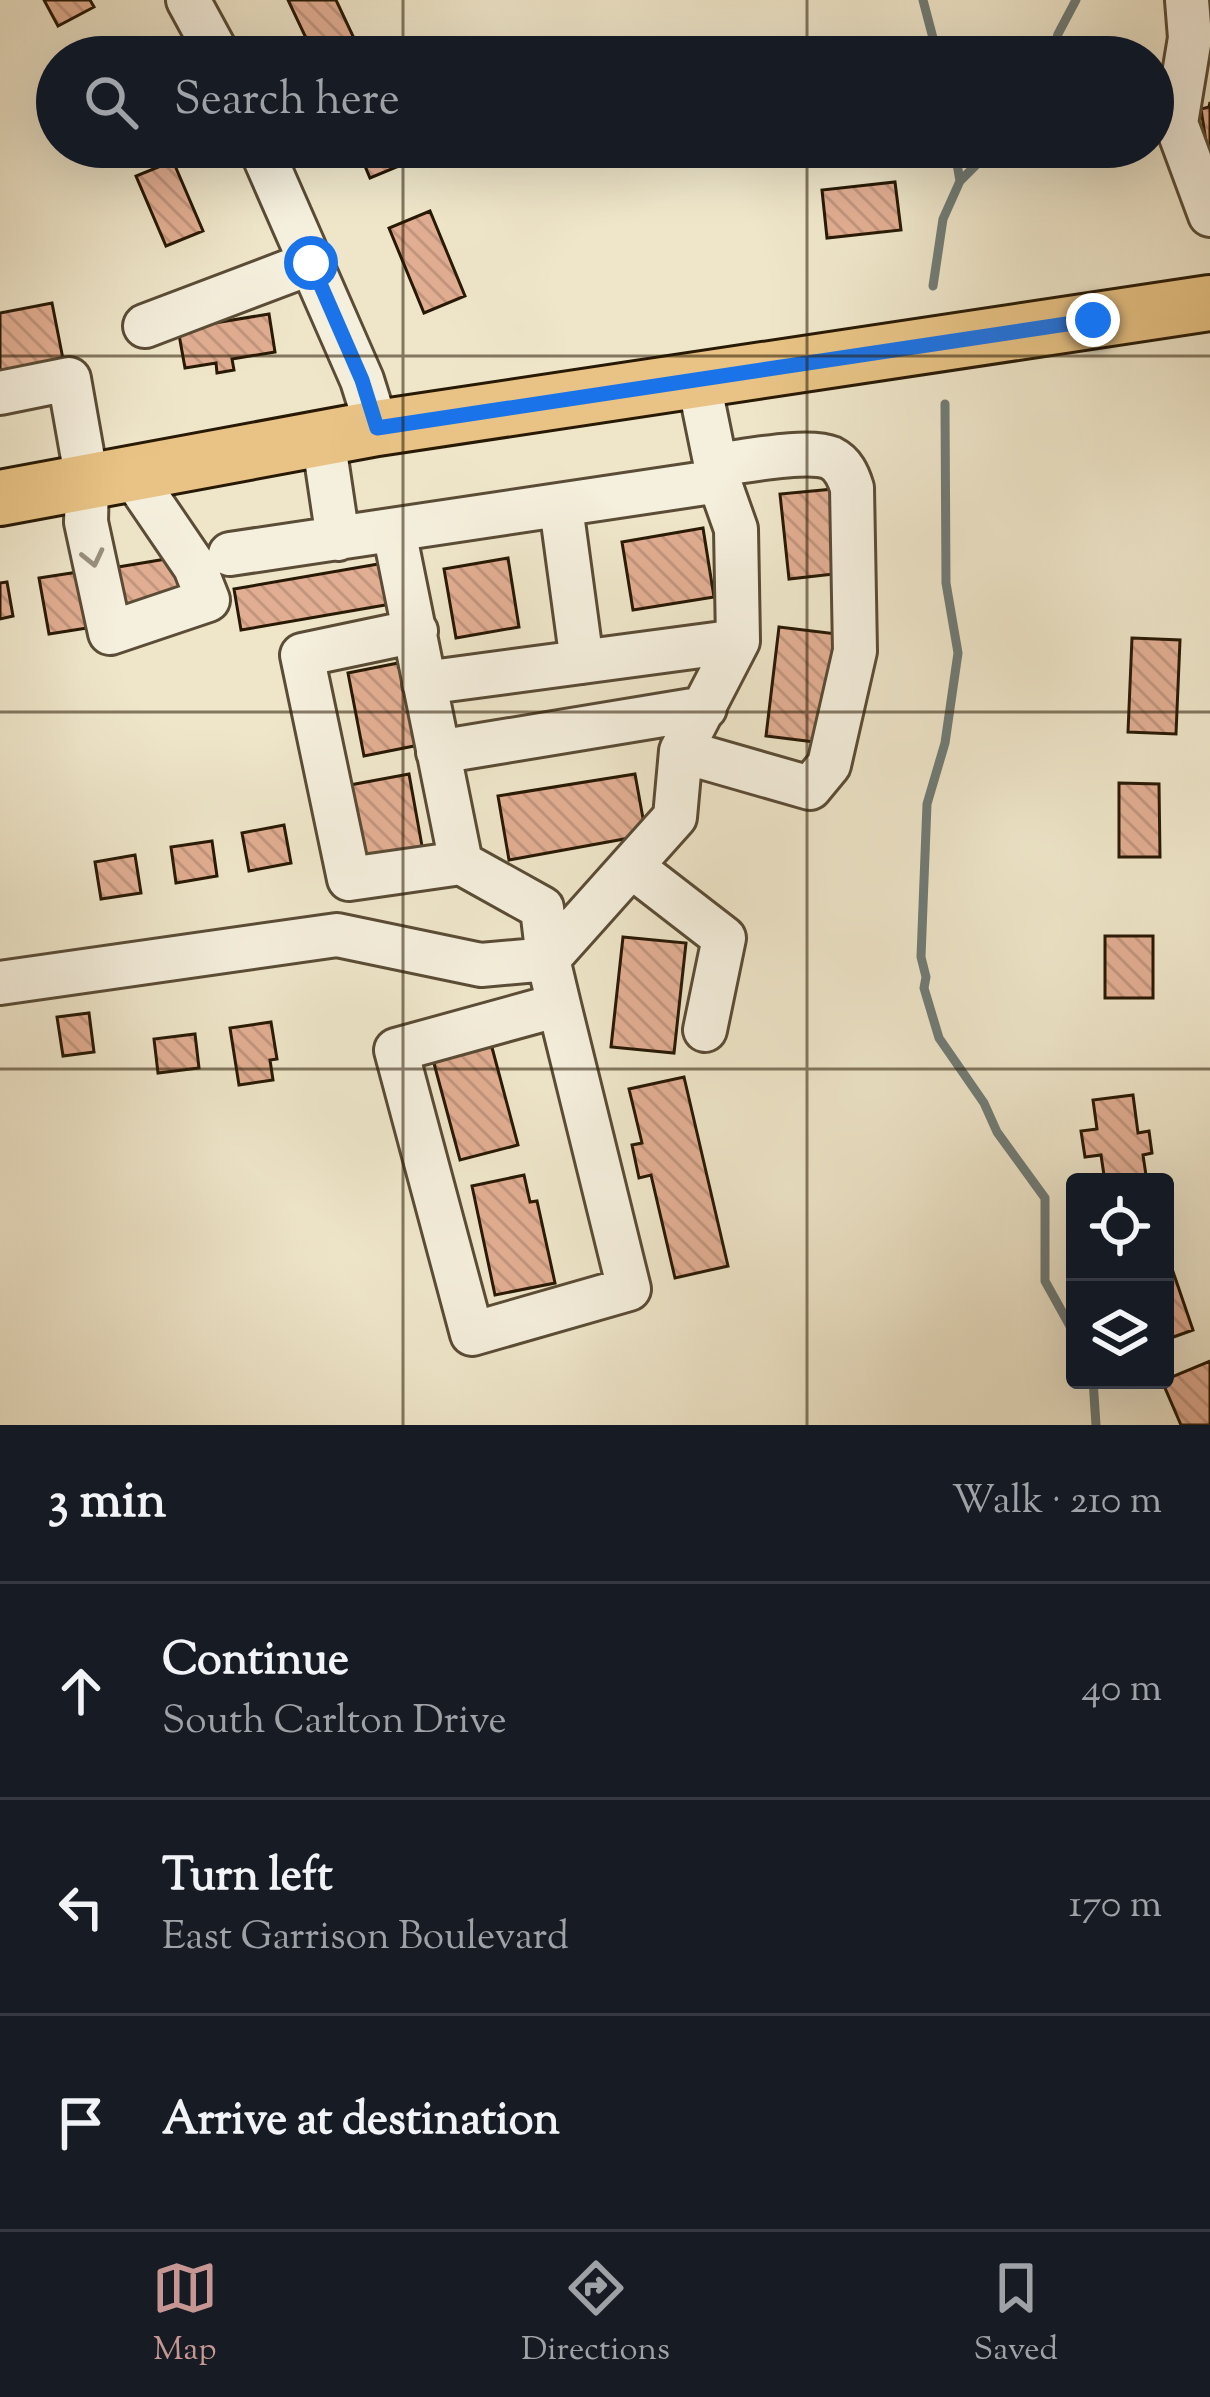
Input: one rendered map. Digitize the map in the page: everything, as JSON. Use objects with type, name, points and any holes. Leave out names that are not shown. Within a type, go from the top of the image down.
[{"type":"main road","points":[[0,498],[377,428],[1210,303]]},
{"type":"street","points":[[188,0],[208,36]]},
{"type":"street","points":[[1187,0],[1190,38],[1176,123],[1210,215]]},
{"type":"street","points":[[269,168],[362,380],[377,428]]},
{"type":"street","points":[[145,326],[311,263]]},
{"type":"street","points":[[0,393],[69,379],[109,477],[195,567],[208,600],[110,633],[86,522],[109,477]]},
{"type":"street","points":[[0,983],[338,935],[481,964],[548,959],[675,817],[681,751],[738,641],[736,529],[717,473],[698,379]]},
{"type":"street","points":[[323,438],[338,539]]},
{"type":"street","points":[[230,554],[561,507],[818,454],[835,460],[847,472],[853,488],[856,651],[830,765],[810,788],[681,751]]},
{"type":"street","points":[[561,507],[582,662]]},
{"type":"street","points":[[394,531],[461,863]]},
{"type":"street","points":[[416,631],[302,655],[349,879],[461,863],[542,908],[548,959],[629,1289],[472,1334],[396,1050],[559,1005]]},
{"type":"street","points":[[424,682],[738,641]]},
{"type":"street","points":[[438,752],[705,707]]},
{"type":"street","points":[[631,866],[724,938],[705,1030]]},
{"type":"building","points":[[44,0],[90,0],[94,7],[58,26]]},
{"type":"building","points":[[288,0],[336,0],[353,36],[305,36]]},
{"type":"building","points":[[1210,102],[1210,168],[1201,109]]},
{"type":"building","points":[[156,168],[176,168],[203,231],[166,246],[136,176]]},
{"type":"building","points":[[366,168],[394,168],[370,178]]},
{"type":"building","points":[[895,182],[901,230],[827,238],[822,190]]},
{"type":"building","points":[[430,211],[465,296],[424,313],[389,228]]},
{"type":"building","points":[[52,303],[63,359],[0,371],[0,313]]},
{"type":"building","points":[[269,314],[275,352],[232,359],[234,370],[217,373],[216,363],[185,368],[178,329]]},
{"type":"building","points":[[834,489],[843,573],[789,579],[780,494]]},
{"type":"building","points":[[703,528],[714,597],[633,610],[622,542]]},
{"type":"building","points":[[184,556],[191,594],[119,606],[112,568]]},
{"type":"building","points":[[508,558],[519,627],[456,638],[444,569]]},
{"type":"building","points":[[384,563],[391,604],[241,630],[234,589]]},
{"type":"building","points":[[78,572],[87,628],[49,634],[39,578]]},
{"type":"building","points":[[7,582],[13,616],[0,619],[0,583]]},
{"type":"building","points":[[779,627],[837,634],[823,743],[766,736]]},
{"type":"building","points":[[1132,638],[1180,640],[1176,734],[1128,732]]},
{"type":"building","points":[[398,663],[419,745],[364,756],[348,673]]},
{"type":"building","points":[[409,774],[424,857],[365,867],[350,785]]},
{"type":"building","points":[[635,774],[646,835],[509,860],[498,796]]},
{"type":"building","points":[[1119,783],[1159,784],[1160,857],[1119,857]]},
{"type":"building","points":[[284,825],[291,863],[249,871],[242,833]]},
{"type":"building","points":[[212,841],[217,876],[176,883],[171,847]]},
{"type":"building","points":[[135,855],[141,893],[101,899],[95,862]]},
{"type":"building","points":[[1105,936],[1153,936],[1153,998],[1105,998]]},
{"type":"building","points":[[623,937],[686,943],[674,1053],[611,1047]]},
{"type":"building","points":[[89,1013],[94,1052],[63,1056],[57,1017]]},
{"type":"building","points":[[271,1022],[277,1059],[270,1060],[273,1080],[239,1085],[230,1028]]},
{"type":"building","points":[[195,1034],[199,1068],[158,1073],[154,1039]]},
{"type":"building","points":[[490,1040],[518,1145],[460,1160],[432,1056]]},
{"type":"building","points":[[684,1077],[728,1266],[675,1278],[651,1175],[639,1178],[632,1145],[642,1143],[629,1089]]},
{"type":"building","points":[[1133,1095],[1138,1133],[1149,1131],[1152,1153],[1143,1155],[1146,1173],[1104,1173],[1101,1155],[1085,1157],[1081,1131],[1097,1129],[1093,1100]]},
{"type":"building","points":[[524,1175],[530,1202],[537,1201],[555,1283],[495,1295],[472,1186]]},
{"type":"building","points":[[1174,1275],[1193,1330],[1174,1337]]},
{"type":"building","points":[[1210,1361],[1210,1425],[1181,1425],[1165,1389],[1174,1389],[1174,1376]]},
{"type":"waterway","points":[[923,0],[932,36]]},
{"type":"waterway","points":[[1057,36],[1076,0]]},
{"type":"waterway","points":[[958,168],[960,181]]},
{"type":"waterway","points":[[933,286],[943,219],[960,181],[973,168]]},
{"type":"waterway","points":[[945,404],[946,583],[958,653],[945,743],[927,804],[924,988],[939,1038],[1045,1198],[1045,1281],[1066,1319]]},
{"type":"waterway","points":[[1094,1389],[1096,1425]]},
{"type":"route","points":[[311,263],[362,380],[377,428],[1093,320]]}]
